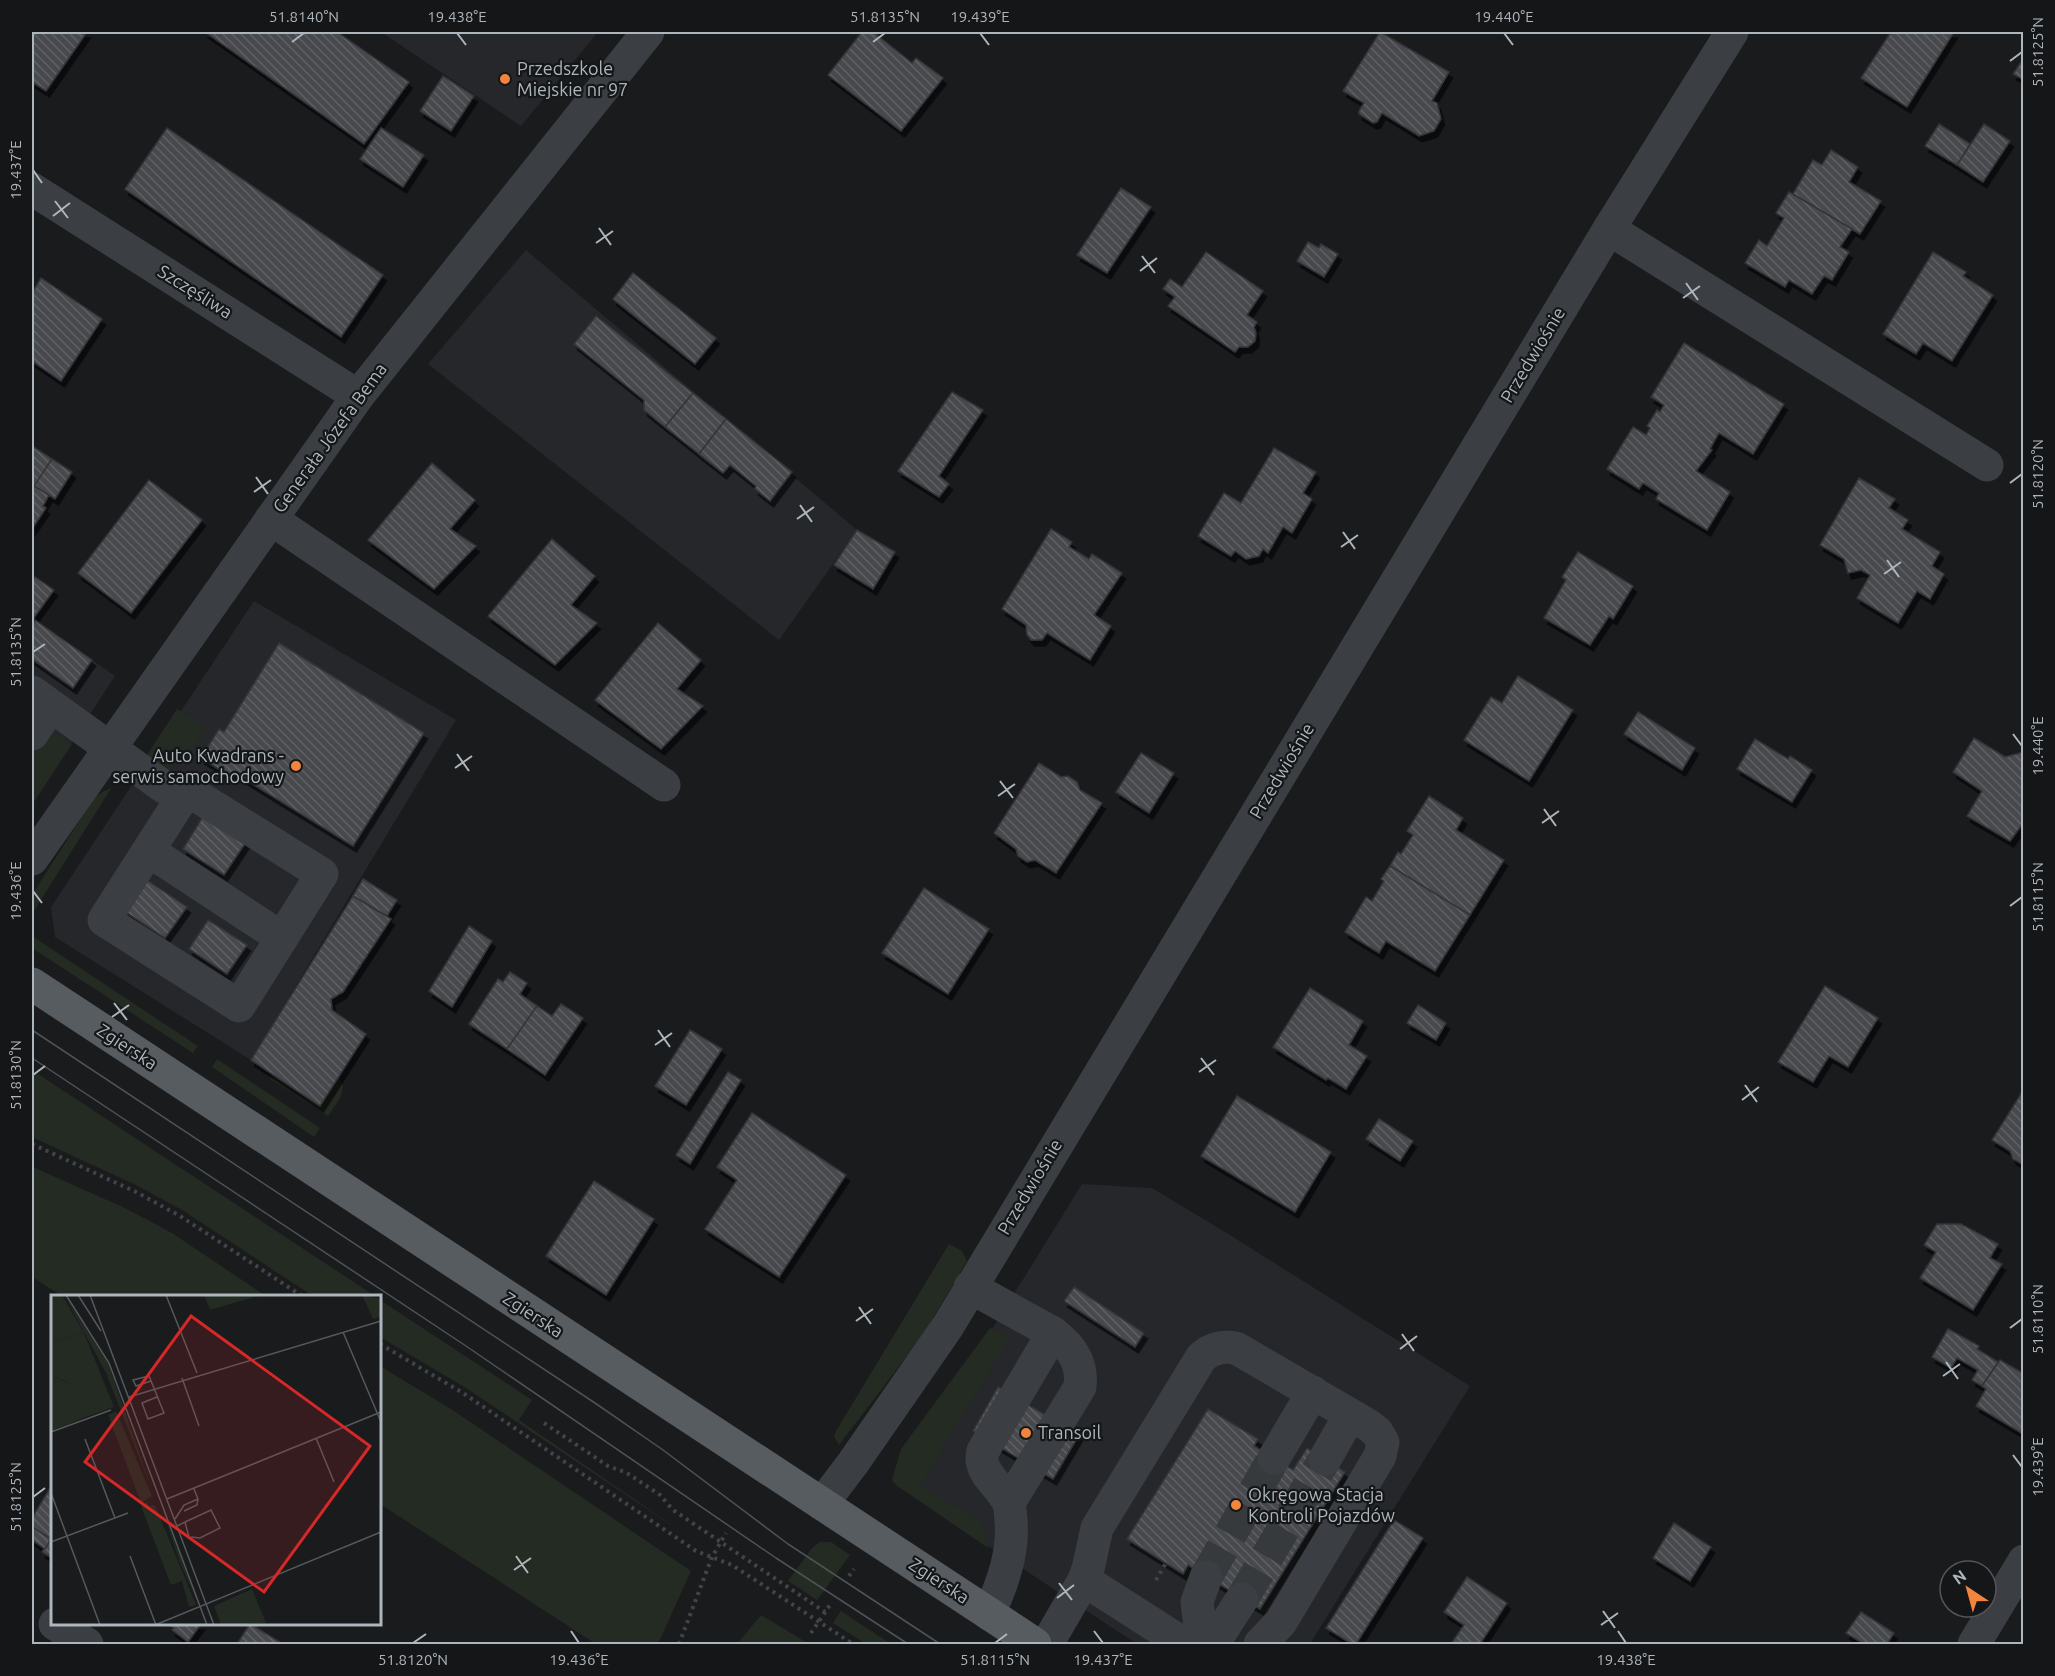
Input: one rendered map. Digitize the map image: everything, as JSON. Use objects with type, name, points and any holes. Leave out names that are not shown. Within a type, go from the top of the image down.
[{"type":"main road","name":"Zgierska","points":[[32,984],[1035,1644]]},
{"type":"street","name":"Generała Józefa Bema","points":[[32,859],[358,396],[648,32]]},
{"type":"street","name":"Przedwiośnie","points":[[822,1504],[929,1355],[1609,229],[1732,32]]},
{"type":"street","name":"Szczęśliwa","points":[[32,189],[358,396]]},
{"type":"street","points":[[1609,229],[1987,465]]},
{"type":"street","points":[[271,519],[664,785]]},
{"type":"street","points":[[32,734],[41,699],[164,787],[187,790],[322,874],[239,1006],[104,920],[187,790]]},
{"type":"street","points":[[149,850],[282,938]]},
{"type":"street","points":[[970,1287],[1063,1340],[1079,1363],[1082,1375],[1080,1387],[1009,1503]]},
{"type":"street","points":[[989,1614],[1005,1576],[1012,1530],[1009,1503],[983,1468],[980,1459],[1053,1333]]},
{"type":"street","points":[[1047,1644],[1084,1580],[1097,1528],[1103,1515],[1201,1358],[1208,1351],[1228,1347],[1236,1348],[1350,1414],[1377,1432],[1383,1442],[1380,1456],[1281,1622],[1260,1644]]},
{"type":"street","points":[[1274,1458],[1313,1392]]},
{"type":"street","points":[[1325,1459],[1350,1414]]},
{"type":"street","points":[[1974,1644],[2024,1561]]},
{"type":"street","points":[[1202,1644],[1197,1602],[1206,1577]]},
{"type":"street","points":[[1084,1580],[1184,1644]]},
{"type":"street","points":[[1214,1644],[1242,1599]]},
{"type":"street","points":[[32,1608],[51,1621]]},
{"type":"street","points":[[57,1625],[87,1644]]},
{"type":"path","points":[[32,1144],[163,1206],[300,1295]]},
{"type":"path","points":[[381,1345],[463,1393],[696,1551],[732,1565],[853,1644]]},
{"type":"path","points":[[544,1423],[608,1466],[627,1473],[660,1495],[673,1510],[825,1612]]},
{"type":"path","points":[[679,1644],[712,1557],[726,1533]]},
{"type":"path","points":[[811,1633],[830,1605]]},
{"type":"shaded area","name":"Przedszkole Miejskie nr 97","points":[[381,32],[598,32],[521,126]]},
{"type":"shaded area","points":[[526,250],[857,530],[779,640],[428,364]]},
{"type":"shaded area","points":[[254,601],[456,720],[251,1060],[55,937],[51,907]]},
{"type":"shaded area","points":[[32,618],[115,676],[32,803]]},
{"type":"shaded area","points":[[177,709],[206,727],[185,759],[165,768],[147,755]]},
{"type":"shaded area","points":[[52,734],[59,735],[72,744],[32,805],[32,754],[45,737]]},
{"type":"shaded area","points":[[112,787],[32,914],[32,895],[90,804],[97,795]]},
{"type":"shaded area","points":[[32,936],[198,1046],[193,1053],[35,950],[32,948]]},
{"type":"shaded area","points":[[217,1059],[320,1128],[314,1137],[212,1067]]},
{"type":"shaded area","points":[[32,1070],[373,1295],[311,1295],[182,1210],[138,1186],[32,1137]]},
{"type":"shaded area","points":[[273,1075],[320,1106],[339,1078],[343,1086],[340,1098],[328,1116],[269,1078]]},
{"type":"shaded area","points":[[33,1167],[127,1209],[172,1233],[265,1295],[60,1295],[32,1277]]},
{"type":"shaded area","points":[[1082,1184],[1152,1188],[1470,1386],[1310,1644],[1137,1644],[896,1485]]},
{"type":"shaded area","points":[[949,1244],[962,1251],[967,1261],[923,1335],[839,1445],[834,1437],[836,1431]]},
{"type":"shaded area","points":[[381,1301],[532,1400],[519,1420],[701,1545],[466,1388],[381,1338]]},
{"type":"shaded area","points":[[990,1328],[1011,1336],[920,1485],[981,1522],[988,1548],[892,1480],[901,1449]]},
{"type":"shaded area","points":[[381,1367],[451,1409],[691,1571],[658,1644],[596,1644],[381,1505]]},
{"type":"shaded area","points":[[820,1542],[831,1542],[850,1555],[817,1600],[788,1581],[812,1548]]},
{"type":"shaded area","points":[[841,1611],[891,1644],[866,1644],[833,1623]]},
{"type":"shaded area","points":[[761,1615],[809,1644],[737,1644]]},
{"type":"building","points":[[32,32],[87,32],[46,91],[32,82]]},
{"type":"building","points":[[205,32],[337,32],[409,82],[364,144]]},
{"type":"building","points":[[862,32],[873,32],[912,63],[916,58],[943,78],[901,131],[828,75]]},
{"type":"building","points":[[1380,32],[1449,72],[1432,101],[1437,103],[1441,119],[1434,131],[1419,136],[1382,113],[1377,122],[1373,123],[1359,114],[1364,103],[1343,91]]},
{"type":"building","points":[[1891,32],[1954,32],[1907,107],[1861,78]]},
{"type":"building","points":[[2024,58],[2024,80],[2013,74]]},
{"type":"building","points":[[443,76],[474,96],[451,131],[420,111]]},
{"type":"building","points":[[1939,124],[1970,144],[1957,165],[1925,146]]},
{"type":"building","points":[[1984,124],[2010,141],[1983,182],[1957,165]]},
{"type":"building","points":[[167,128],[383,275],[341,337],[125,189]]},
{"type":"building","points":[[381,128],[424,155],[403,187],[360,159]]},
{"type":"building","points":[[1831,150],[1858,167],[1849,182],[1881,201],[1860,234],[1793,194],[1813,160],[1822,165]]},
{"type":"building","points":[[1121,188],[1151,207],[1107,273],[1077,255]]},
{"type":"building","points":[[1789,192],[1852,229],[1840,247],[1849,252],[1832,280],[1824,276],[1812,294],[1789,280],[1785,287],[1745,263],[1759,240],[1767,246],[1784,218],[1776,213]]},
{"type":"building","points":[[1308,242],[1319,248],[1321,244],[1338,254],[1324,277],[1297,261]]},
{"type":"building","points":[[1206,252],[1263,291],[1247,315],[1257,322],[1254,327],[1255,341],[1248,347],[1239,347],[1235,352],[1168,306],[1175,297],[1163,289],[1170,279],[1182,287]]},
{"type":"building","points":[[1933,252],[1966,272],[1963,276],[1993,295],[1952,361],[1923,343],[1916,354],[1883,334]]},
{"type":"building","points":[[633,273],[716,338],[695,364],[613,299]]},
{"type":"building","points":[[41,278],[102,319],[61,381],[32,361],[32,293]]},
{"type":"building","points":[[596,316],[693,393],[665,427],[644,410],[644,400],[574,344]]},
{"type":"building","points":[[1684,343],[1784,404],[1753,454],[1719,433],[1710,449],[1712,450],[1696,471],[1730,492],[1707,530],[1656,499],[1659,493],[1643,483],[1639,489],[1607,469],[1633,427],[1646,435],[1650,428],[1647,426],[1657,410],[1660,412],[1664,405],[1651,397]]},
{"type":"building","points":[[952,392],[983,410],[939,476],[949,484],[939,497],[898,471]]},
{"type":"building","points":[[693,393],[726,419],[699,454],[665,427]]},
{"type":"building","points":[[726,419],[792,472],[770,501],[730,465],[723,473],[699,454]]},
{"type":"building","points":[[32,446],[52,459],[32,490]]},
{"type":"building","points":[[1274,448],[1316,472],[1303,493],[1312,499],[1292,533],[1283,527],[1268,553],[1263,549],[1259,556],[1246,559],[1235,551],[1231,556],[1198,536],[1224,493],[1241,503]]},
{"type":"building","points":[[52,459],[72,472],[55,499],[34,486]]},
{"type":"building","points":[[432,463],[475,500],[450,529],[476,546],[434,589],[368,540]]},
{"type":"building","points":[[1859,478],[1895,499],[1889,508],[1908,520],[1902,529],[1940,552],[1932,566],[1944,574],[1930,599],[1917,591],[1898,623],[1857,598],[1870,575],[1861,570],[1848,573],[1844,559],[1820,545]]},
{"type":"building","points":[[149,480],[202,520],[131,613],[78,573]]},
{"type":"building","points":[[34,486],[49,495],[43,506],[46,508],[32,529],[32,490]]},
{"type":"building","points":[[1051,529],[1072,542],[1069,547],[1089,559],[1092,554],[1122,573],[1094,615],[1111,626],[1090,660],[1047,633],[1042,640],[1031,640],[1027,635],[1026,625],[1002,609]]},
{"type":"building","points":[[857,530],[895,552],[873,589],[834,565]]},
{"type":"building","points":[[552,539],[595,576],[571,605],[597,623],[555,665],[488,616]]},
{"type":"building","points":[[1578,552],[1633,586],[1613,619],[1609,616],[1590,645],[1544,618],[1566,580],[1562,577]]},
{"type":"building","points":[[35,577],[54,590],[33,619],[32,581]]},
{"type":"building","points":[[35,620],[92,660],[73,688],[32,659],[32,626]]},
{"type":"building","points":[[658,623],[701,660],[677,689],[703,706],[661,749],[595,700]]},
{"type":"building","points":[[279,643],[424,733],[353,846],[233,772],[231,777],[201,758],[219,729],[224,732]]},
{"type":"building","points":[[1518,676],[1573,710],[1529,781],[1464,740],[1491,697],[1502,703]]},
{"type":"building","points":[[1638,712],[1695,748],[1682,770],[1624,734]]},
{"type":"building","points":[[1974,738],[2005,757],[2024,752],[2024,822],[2010,841],[1967,816],[1982,791],[1953,772]]},
{"type":"building","points":[[1755,739],[1788,759],[1790,756],[1812,770],[1792,802],[1737,769]]},
{"type":"building","points":[[1141,753],[1174,773],[1149,813],[1116,792]]},
{"type":"building","points":[[1039,763],[1061,777],[1068,776],[1077,782],[1080,790],[1102,803],[1056,873],[1035,860],[1027,862],[1018,856],[1016,849],[994,833]]},
{"type":"building","points":[[1429,796],[1463,818],[1456,830],[1504,860],[1470,915],[1390,866],[1398,852],[1401,854],[1413,835],[1407,831]]},
{"type":"building","points":[[204,815],[246,842],[224,875],[183,849]]},
{"type":"building","points":[[1390,866],[1470,915],[1435,971],[1386,941],[1379,953],[1345,932],[1366,897],[1372,901],[1384,881],[1381,879]]},
{"type":"building","points":[[145,879],[187,907],[165,938],[124,911]]},
{"type":"building","points":[[363,879],[397,900],[387,916],[353,896]]},
{"type":"building","points":[[924,888],[989,929],[948,994],[882,953]]},
{"type":"building","points":[[353,896],[391,919],[343,992],[331,999],[332,1010],[366,1034],[320,1106],[251,1060]]},
{"type":"building","points":[[208,920],[247,945],[227,974],[189,949]]},
{"type":"building","points":[[469,926],[492,941],[452,1007],[429,991]]},
{"type":"building","points":[[510,972],[527,983],[520,994],[537,1006],[507,1049],[469,1024],[498,979],[503,982]]},
{"type":"building","points":[[1825,986],[1878,1018],[1848,1067],[1829,1056],[1813,1082],[1778,1062]]},
{"type":"building","points":[[1310,988],[1363,1021],[1349,1045],[1367,1056],[1346,1089],[1328,1078],[1326,1080],[1273,1047]]},
{"type":"building","points":[[561,1004],[583,1018],[545,1075],[507,1049],[537,1006],[552,1016]]},
{"type":"building","points":[[1418,1005],[1446,1023],[1436,1040],[1407,1023]]},
{"type":"building","points":[[690,1030],[722,1049],[686,1105],[655,1086]]},
{"type":"building","points":[[728,1072],[741,1080],[690,1164],[676,1155]]},
{"type":"building","points":[[2024,1089],[2024,1165],[2013,1159],[2010,1151],[1992,1140]]},
{"type":"building","points":[[1237,1096],[1331,1152],[1295,1212],[1201,1156]]},
{"type":"building","points":[[752,1113],[846,1175],[779,1277],[705,1229],[737,1180],[717,1167]]},
{"type":"building","points":[[1379,1119],[1413,1141],[1400,1161],[1366,1139]]},
{"type":"building","points":[[594,1181],[654,1219],[606,1295],[546,1256]]},
{"type":"building","points":[[1937,1224],[1961,1224],[1998,1244],[1990,1258],[2002,1264],[1973,1310],[1920,1278],[1936,1252],[1924,1245]]},
{"type":"building","points":[[1074,1287],[1144,1333],[1135,1347],[1064,1301]]},
{"type":"building","points":[[1948,1329],[1979,1346],[1977,1349],[1998,1362],[1982,1386],[1972,1380],[1978,1370],[1957,1358],[1951,1368],[1932,1357]]},
{"type":"building","points":[[2000,1360],[2024,1374],[2023,1434],[1976,1406],[1986,1389],[1982,1386]]},
{"type":"building","name":"Transoil","points":[[998,1387],[1079,1435],[1053,1479],[973,1431]]},
{"type":"building","name":"Okręgowa Stacja Kontroli Pojazdów","points":[[1208,1409],[1258,1439],[1254,1446],[1293,1470],[1307,1448],[1345,1472],[1260,1609],[1188,1565],[1183,1574],[1127,1539]]},
{"type":"building","points":[[51,1487],[51,1539],[32,1527],[32,1518]]},
{"type":"building","points":[[1394,1520],[1423,1538],[1356,1644],[1352,1644],[1326,1628]]},
{"type":"building","points":[[1674,1523],[1711,1547],[1690,1581],[1653,1558]]},
{"type":"building","points":[[32,1527],[51,1539],[45,1549],[32,1540]]},
{"type":"building","points":[[51,1539],[51,1557],[42,1552]]},
{"type":"building","points":[[1467,1577],[1507,1603],[1480,1644],[1451,1644],[1464,1625],[1444,1612]]},
{"type":"building","points":[[1861,1612],[1894,1633],[1887,1644],[1864,1644],[1846,1633]]},
{"type":"building","points":[[169,1625],[200,1625],[188,1642],[172,1630],[174,1628]]},
{"type":"building","points":[[249,1625],[252,1625],[283,1644],[237,1644]]},
{"type":"tunnel","points":[[1206,1577],[1274,1458]]},
{"type":"tunnel","points":[[1242,1599],[1325,1459]]},
{"type":"tram line","points":[[32,1030],[595,1403],[663,1450],[788,1544],[940,1644]]},
{"type":"tram line","points":[[32,1058],[466,1346],[776,1558],[908,1644]]},
{"type":"place","name":"Przedszkole Miejskie nr 97","points":[[505,79]]},
{"type":"place","name":"Auto Kwadrans - serwis samochodowy","points":[[296,766]]},
{"type":"place","name":"Transoil","points":[[1026,1433]]},
{"type":"place","name":"Okręgowa Stacja Kontroli Pojazdów","points":[[1236,1505]]}]
